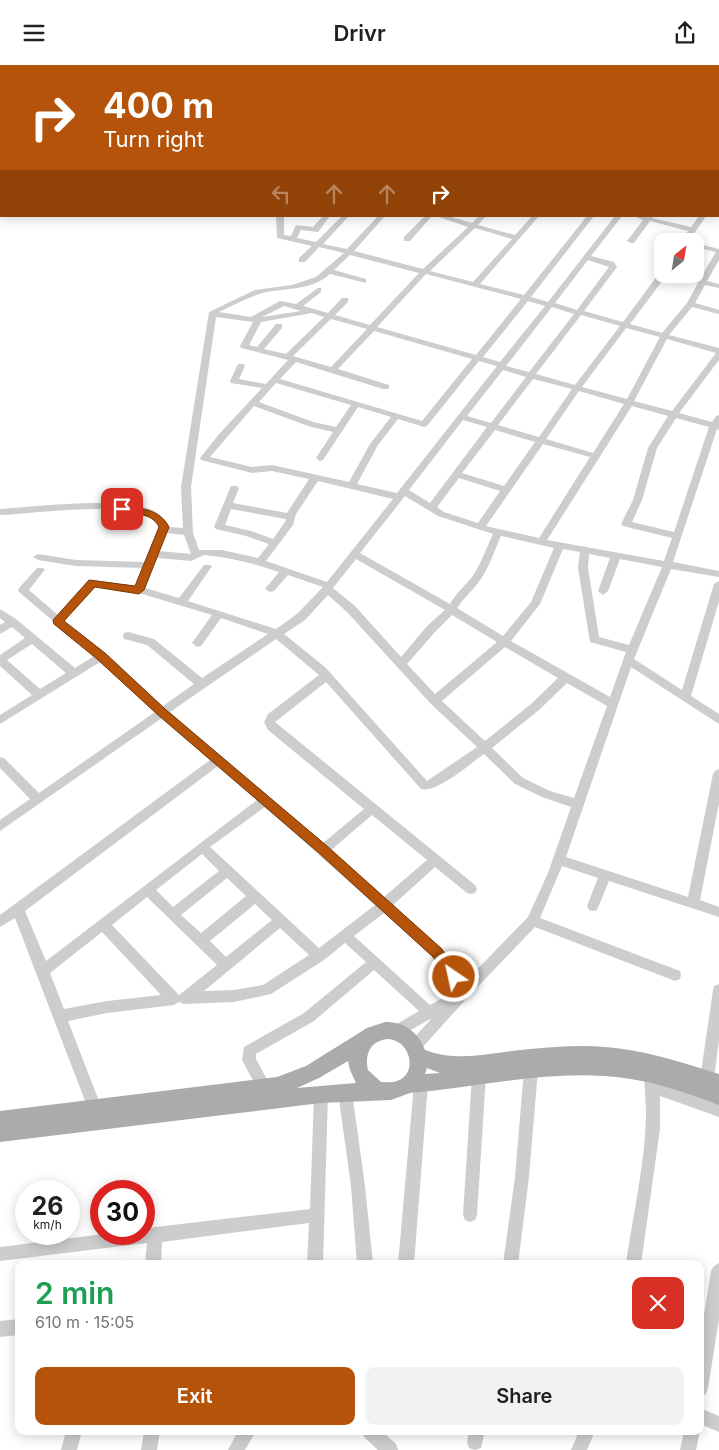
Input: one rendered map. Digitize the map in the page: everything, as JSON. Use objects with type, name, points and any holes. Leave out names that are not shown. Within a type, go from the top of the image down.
[{"type":"main road","points":[[97,1114],[298,1080],[318,1071],[374,1033],[384,1031],[395,1031],[403,1035],[417,1051],[440,1065],[457,1066],[574,1055],[604,1055],[651,1075],[719,1096]]},
{"type":"main road","points":[[366,1039],[360,1046],[356,1064],[366,1081],[374,1087],[383,1090],[479,1075],[568,1067],[606,1067],[651,1075],[674,1068],[713,1081]]},
{"type":"main road","points":[[0,1122],[407,1086],[417,1072],[417,1051]]},
{"type":"street","points":[[280,217],[279,234],[293,239],[526,298],[718,350],[699,385],[674,415],[655,443],[643,475],[638,497],[626,524],[677,536]]},
{"type":"street","points":[[293,239],[299,227],[315,230],[326,217]]},
{"type":"street","points":[[302,260],[345,217]]},
{"type":"street","points":[[213,312],[258,292],[312,282],[329,271],[349,253],[381,217]]},
{"type":"street","points":[[407,239],[428,217]]},
{"type":"street","points":[[442,217],[517,238]]},
{"type":"street","points":[[333,370],[424,272],[474,227],[482,217]]},
{"type":"street","points":[[475,285],[535,217]]},
{"type":"street","points":[[242,366],[234,381],[272,384],[424,423],[590,217]]},
{"type":"street","points":[[0,817],[36,797],[140,729],[202,684],[301,617],[328,587],[548,304],[618,217]]},
{"type":"street","points":[[692,233],[702,217]]},
{"type":"street","points":[[632,241],[649,218],[694,230]]},
{"type":"street","points":[[704,248],[719,252],[704,278]]},
{"type":"street","points":[[432,508],[580,313],[613,266],[586,257]]},
{"type":"street","points":[[329,271],[363,281]]},
{"type":"street","points":[[704,282],[719,286]]},
{"type":"street","points":[[480,527],[577,389],[656,283]]},
{"type":"street","points":[[541,542],[628,403],[665,335],[690,304],[701,283]]},
{"type":"street","points":[[298,306],[318,290]]},
{"type":"street","points":[[345,300],[329,315],[291,358],[272,384],[223,435],[204,458],[252,470],[272,469],[401,494],[441,514],[498,533],[719,574]]},
{"type":"street","points":[[386,387],[333,370],[244,346],[255,320],[283,303],[478,358],[577,389],[674,415],[718,424],[667,565],[612,704],[559,860],[532,921],[462,994],[417,1051]]},
{"type":"street","points":[[690,304],[719,312]]},
{"type":"street","points":[[213,312],[220,316],[255,320],[312,311]]},
{"type":"street","points":[[196,555],[188,533],[186,487],[213,312]]},
{"type":"street","points":[[259,350],[279,326]]},
{"type":"street","points":[[253,403],[311,424],[338,430]]},
{"type":"street","points":[[320,458],[355,405]]},
{"type":"street","points":[[352,486],[374,444],[396,417]]},
{"type":"street","points":[[461,417],[595,456]]},
{"type":"street","points":[[456,475],[506,490]]},
{"type":"street","points":[[260,562],[290,523],[291,514],[315,478]]},
{"type":"street","points":[[234,488],[219,527],[248,533],[275,543]]},
{"type":"street","points":[[227,505],[290,517]]},
{"type":"street","points":[[0,512],[98,508],[145,511],[154,515],[161,520],[164,527],[139,590]]},
{"type":"street","points":[[162,531],[180,530],[188,533]]},
{"type":"street","points":[[401,664],[431,629],[451,610],[484,565],[498,533]]},
{"type":"street","points":[[435,701],[504,642],[535,604],[560,546]]},
{"type":"street","points":[[585,550],[583,568],[594,639],[630,655],[685,697],[719,719]]},
{"type":"street","points":[[152,554],[191,558],[203,552],[222,553],[260,562],[328,587],[351,609],[435,701],[519,781],[546,794],[577,804]]},
{"type":"street","points":[[354,554],[612,704]]},
{"type":"street","points":[[603,591],[616,556]]},
{"type":"street","points":[[38,557],[76,563],[148,565]]},
{"type":"street","points":[[182,602],[206,567]]},
{"type":"street","points":[[40,570],[23,590],[323,850],[437,953],[447,965],[462,994]]},
{"type":"street","points":[[270,589],[286,571]]},
{"type":"street","points":[[58,621],[93,583],[139,590],[219,613],[276,633],[326,676],[425,786],[431,785],[485,748],[535,707],[565,678]]},
{"type":"street","points":[[685,697],[719,585]]},
{"type":"street","points":[[0,613],[74,673]]},
{"type":"street","points":[[197,643],[219,613]]},
{"type":"street","points":[[0,630],[12,622]]},
{"type":"street","points":[[128,636],[150,642],[202,684]]},
{"type":"street","points":[[32,639],[0,660],[39,695]]},
{"type":"street","points":[[0,705],[5,717],[101,656]]},
{"type":"street","points":[[326,676],[272,717],[269,722],[272,727],[470,889]]},
{"type":"street","points":[[0,922],[219,759]]},
{"type":"street","points":[[0,761],[36,797]]},
{"type":"street","points":[[694,905],[716,801],[719,774]]},
{"type":"street","points":[[0,826],[36,797]]},
{"type":"street","points":[[43,971],[265,800]]},
{"type":"street","points":[[323,850],[372,809]]},
{"type":"street","points":[[202,847],[319,956]]},
{"type":"street","points":[[559,860],[694,905],[719,911]]},
{"type":"street","points":[[61,1016],[107,1007],[180,999],[234,996],[266,991],[319,956],[384,905],[434,861]]},
{"type":"street","points":[[172,914],[228,871]]},
{"type":"street","points":[[593,906],[605,876]]},
{"type":"street","points":[[147,890],[226,965]]},
{"type":"street","points":[[201,941],[255,896]]},
{"type":"street","points":[[18,909],[61,1016],[97,1114]]},
{"type":"street","points":[[180,999],[226,965],[281,920]]},
{"type":"street","points":[[532,921],[675,975]]},
{"type":"street","points":[[103,924],[180,999]]},
{"type":"street","points":[[345,935],[429,1012]]},
{"type":"street","points":[[264,1087],[249,1060],[249,1051],[309,1017],[375,963]]},
{"type":"street","points":[[713,1081],[719,989]]},
{"type":"street","points":[[395,1031],[462,994]]},
{"type":"street","points":[[511,1260],[522,1177],[531,1070]]},
{"type":"street","points":[[470,1215],[479,1075]]},
{"type":"street","points":[[634,1260],[653,1129],[651,1075],[719,1110]]},
{"type":"street","points":[[406,1260],[407,1086]]},
{"type":"street","points":[[345,1092],[358,1186],[365,1260]]},
{"type":"street","points":[[315,1260],[321,1094]]},
{"type":"street","points":[[155,1234],[318,1215]]},
{"type":"street","points":[[0,1254],[90,1242]]},
{"type":"street","points":[[153,1260],[154,1245]]},
{"type":"street","points":[[704,1363],[719,1271]]},
{"type":"street","points":[[0,1329],[15,1327]]},
{"type":"street","points":[[704,1418],[719,1424]]},
{"type":"street","points":[[69,1450],[73,1435]]},
{"type":"street","points":[[149,1450],[151,1435]]},
{"type":"street","points":[[374,1435],[390,1450]]},
{"type":"street","points":[[579,1450],[585,1435]]},
{"type":"street","points":[[688,1450],[691,1435]]},
{"type":"route","points":[[122,509],[145,511],[161,520],[164,527],[139,590],[93,583],[58,621],[101,656],[162,712],[323,850],[437,953],[454,977]]}]
